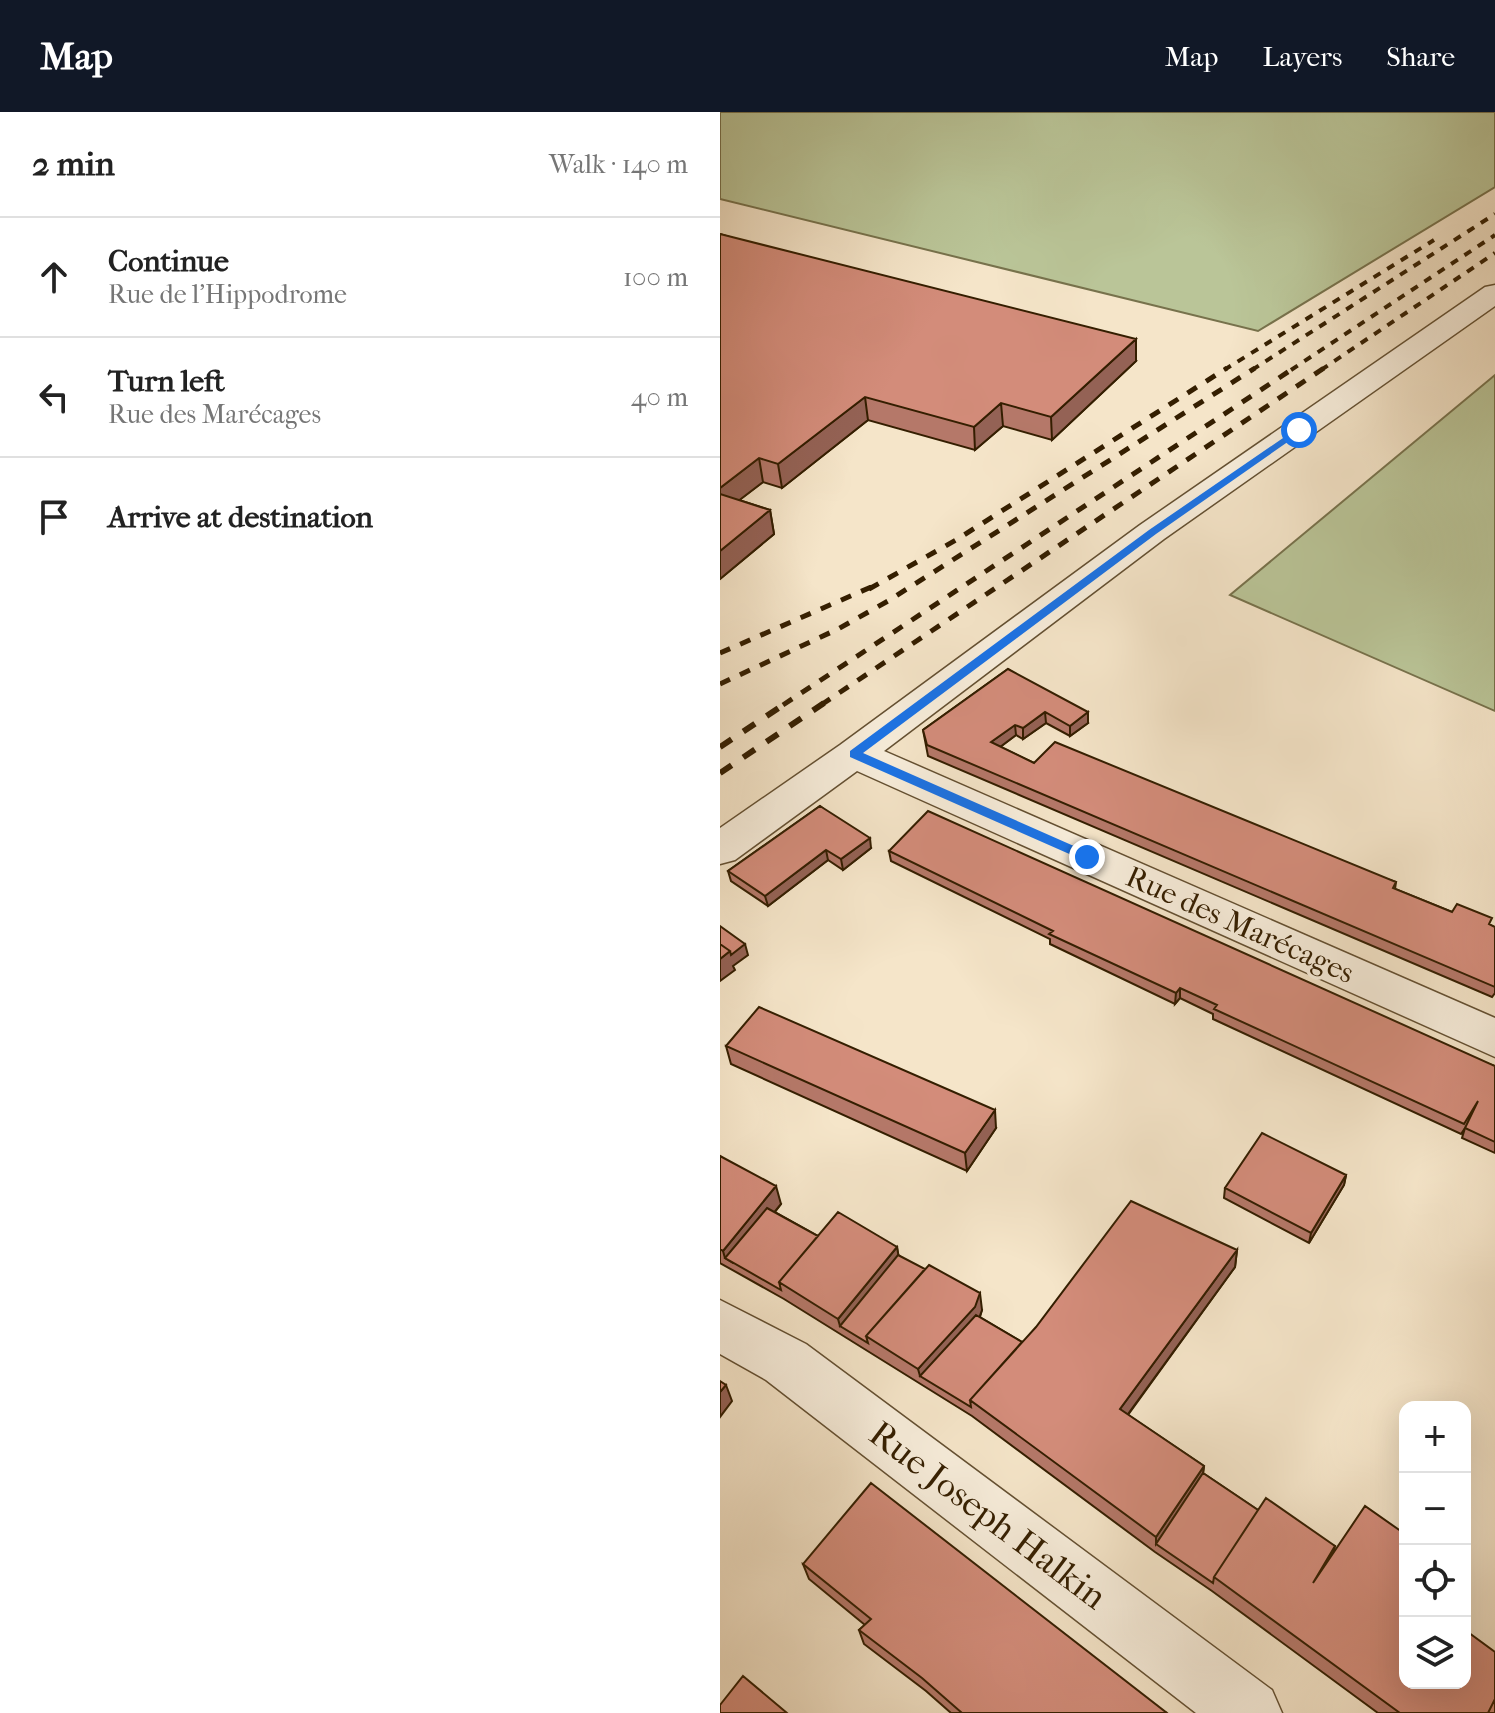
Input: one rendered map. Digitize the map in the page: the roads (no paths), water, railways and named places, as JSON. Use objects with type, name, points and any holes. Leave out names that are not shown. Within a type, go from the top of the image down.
[{"type":"street","points":[[720,849],[854,754],[1152,532],[1495,293]]},
{"type":"street","name":"Rue des Marécages","points":[[854,754],[1495,1038]]},
{"type":"street","name":"Rue Joseph Halkin","points":[[720,1325],[786,1362],[1249,1713]]},
{"type":"railway","points":[[1252,370],[1495,214]]},
{"type":"railway","points":[[1291,370],[1495,235]]},
{"type":"railway","points":[[1224,370],[1434,240]]},
{"type":"railway","points":[[1321,370],[1495,253]]},
{"type":"railway","points":[[877,584],[956,540],[1227,368]]},
{"type":"railway","points":[[720,684],[838,629],[888,601],[1255,368]]},
{"type":"railway","points":[[783,705],[1294,368]]},
{"type":"railway","points":[[821,705],[1324,368]]},
{"type":"railway","points":[[720,653],[877,584]]},
{"type":"railway","points":[[869,589],[877,584]]},
{"type":"railway","points":[[720,773],[824,703]]},
{"type":"railway","points":[[720,747],[783,705]]}]
